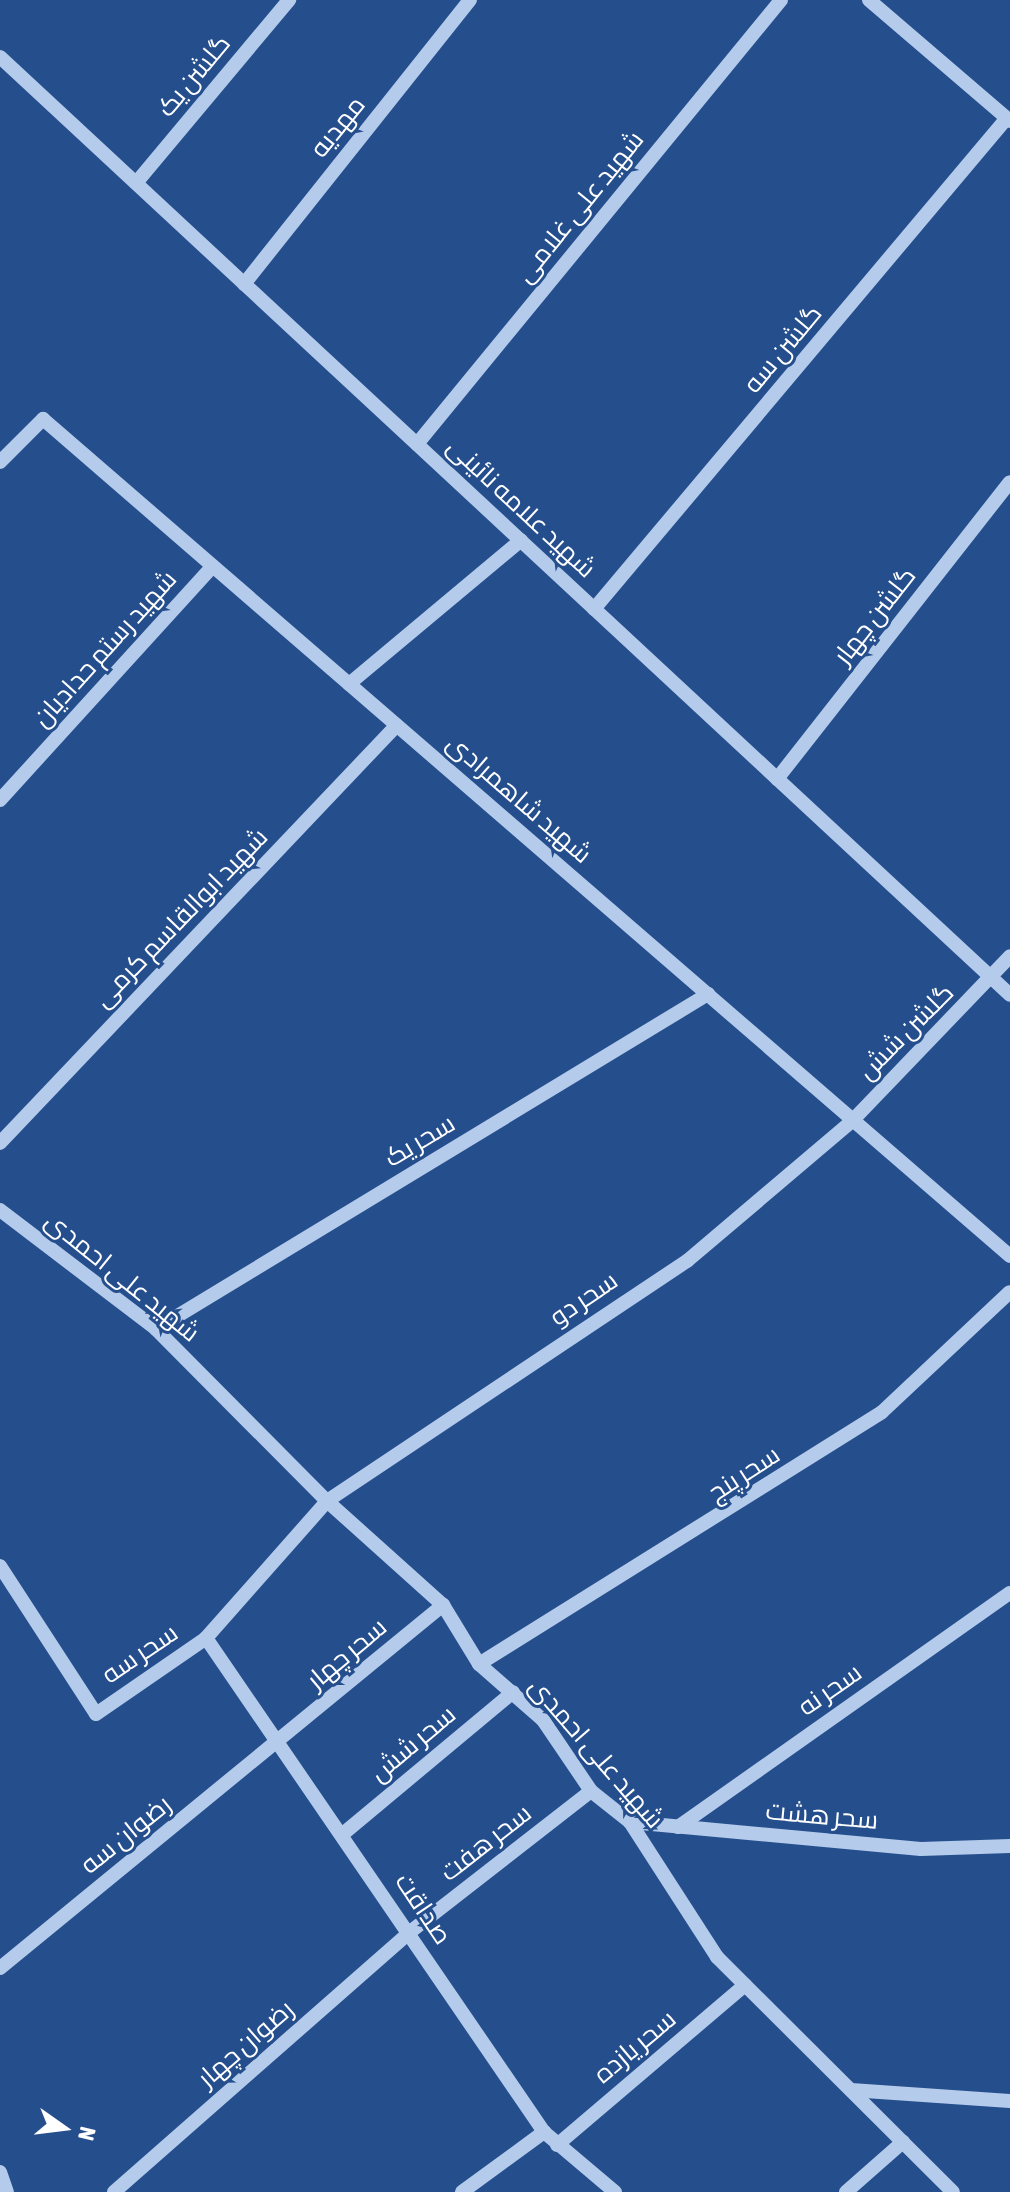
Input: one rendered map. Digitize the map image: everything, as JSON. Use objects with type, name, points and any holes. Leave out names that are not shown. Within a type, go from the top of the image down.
[{"type":"street","name":"گلشن یک","points":[[136,183],[289,0]]},
{"type":"street","name":"مهدیه","points":[[244,284],[470,0]]},
{"type":"street","name":"شهید علی غلامی","points":[[417,444],[781,0]]},
{"type":"street","points":[[869,0],[1008,120]]},
{"type":"street","name":"شهید علامه‌ نائینی","points":[[0,57],[1010,995]]},
{"type":"street","name":"گلشن سه","points":[[594,609],[1008,120]]},
{"type":"street","name":"شهید شاهمرادی","points":[[0,462],[43,419],[1010,1256]]},
{"type":"street","name":"گلشن چهار","points":[[777,779],[1010,482]]},
{"type":"street","points":[[349,684],[521,540]]},
{"type":"street","name":"شهید رستم حدادیان","points":[[0,800],[213,566]]},
{"type":"street","name":"شهید ابوالقاسم کرمی","points":[[0,1143],[397,725]]},
{"type":"street","name":"گلشن شش","points":[[853,1120],[992,979],[1010,956]]},
{"type":"street","name":"سحر یک","points":[[156,1329],[708,994]]},
{"type":"street","name":"سحر دو","points":[[327,1501],[687,1261],[853,1120]]},
{"type":"street","name":"شهید علی احمدی","points":[[0,1210],[156,1329],[327,1501],[443,1605],[479,1664],[543,1720],[591,1791],[630,1822],[717,1957],[953,2192]]},
{"type":"street","name":"سحر پنج","points":[[479,1664],[882,1412],[1010,1292]]},
{"type":"street","name":"سحر سه","points":[[0,1566],[96,1714],[206,1638],[327,1501]]},
{"type":"street","name":"سحر نه","points":[[678,1827],[1010,1593]]},
{"type":"street","name":"سحر چهار","points":[[281,1739],[443,1605]]},
{"type":"street","name":"صداقت","points":[[206,1638],[281,1739],[544,2132],[615,2192]]},
{"type":"street","name":"سحر شش","points":[[344,1833],[513,1692]]},
{"type":"street","name":"رضوان سه","points":[[0,1968],[281,1739]]},
{"type":"street","name":"سحر هفت","points":[[410,1932],[591,1791]]},
{"type":"street","name":"سحر هشت","points":[[630,1822],[921,1849],[1010,1846]]},
{"type":"street","name":"رضوان چهار","points":[[114,2192],[410,1932]]},
{"type":"street","name":"سحر یازده","points":[[557,2145],[745,1985]]},
{"type":"street","points":[[851,2090],[1010,2101]]},
{"type":"street","points":[[462,2192],[544,2132]]},
{"type":"street","points":[[846,2192],[903,2142]]},
{"type":"street","points":[[0,2172],[7,2192]]}]
